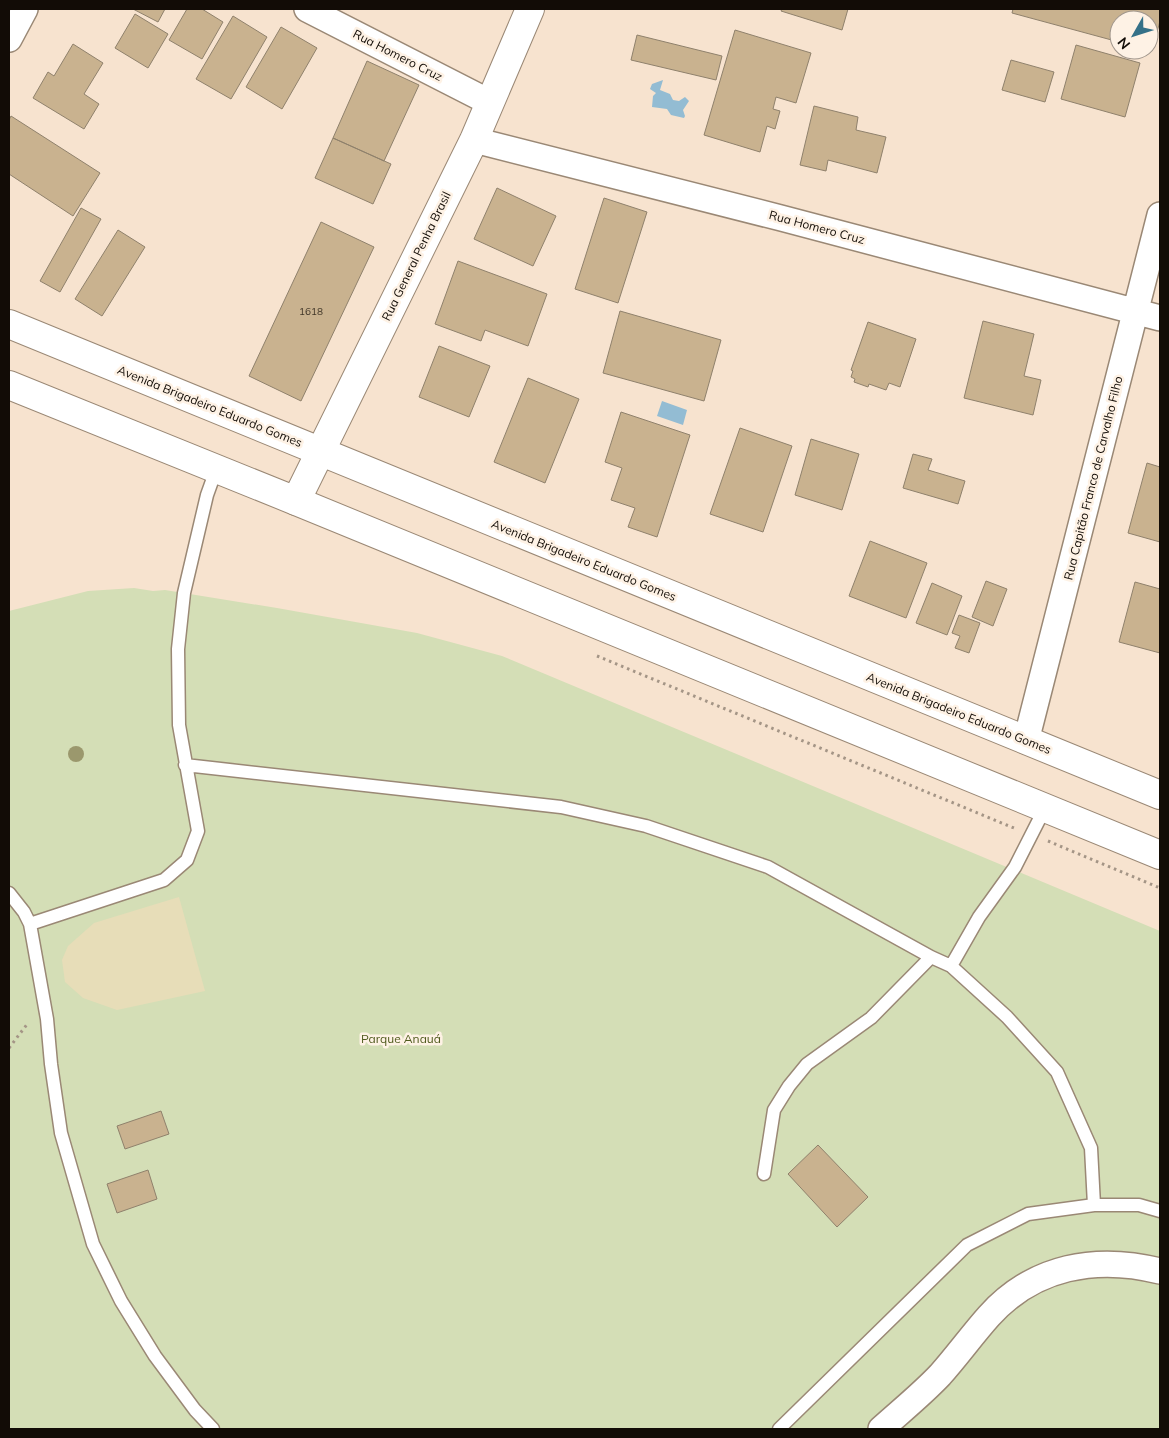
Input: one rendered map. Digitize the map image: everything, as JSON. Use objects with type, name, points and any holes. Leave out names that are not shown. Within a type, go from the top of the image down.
[{"type":"main road","name":"Rua General Penha Brasil","points":[[296,501],[474,140],[530,9]]},
{"type":"main road","name":"Avenida Brigadeiro Eduardo Gomes","points":[[9,324],[1160,796]]},
{"type":"main road","points":[[9,386],[296,501],[1160,855]]},
{"type":"street","points":[[9,39],[25,9]]},
{"type":"street","name":"Rua Homero Cruz","points":[[306,9],[490,102]]},
{"type":"street","name":"Rua Homero Cruz","points":[[474,140],[771,215],[1160,318]]},
{"type":"street","name":"Rua Capitão Franco de Carvalho Filho","points":[[1026,741],[1160,216]]},
{"type":"street","points":[[881,1429],[940,1375],[990,1315],[1022,1287],[1053,1272],[1072,1266],[1114,1264],[1160,1271]]},
{"type":"lane","points":[[30,924],[164,880],[187,860],[198,831],[178,725],[178,649],[183,603],[203,508],[216,470]]},
{"type":"lane","points":[[185,765],[561,807],[646,826],[768,867],[931,957],[951,966],[1007,1017],[1057,1072],[1092,1148],[1094,1205]]},
{"type":"lane","points":[[951,966],[979,917],[1015,867],[1045,808]]},
{"type":"lane","points":[[9,893],[24,912],[30,924],[44,1004],[61,1133],[93,1244],[121,1301],[155,1356],[195,1410],[213,1429]]},
{"type":"lane","points":[[764,1174],[774,1110],[789,1086],[807,1064],[871,1018],[931,957]]},
{"type":"lane","points":[[780,1429],[967,1245],[1028,1214],[1094,1205],[1139,1205],[1160,1211]]},
{"type":"path","points":[[592,653],[1160,888]]},
{"type":"path","points":[[9,1048],[35,1012],[44,1004]]},
{"type":"green space","name":"Parque Anauá","points":[[134,588],[153,591],[165,590],[417,633],[502,656],[1160,931],[1160,1429],[9,1429],[9,611],[88,591]]},
{"type":"sand","points":[[179,897],[205,991],[117,1010],[83,998],[65,982],[62,960],[68,946],[94,923]]},
{"type":"water","points":[[663,80],[660,90],[670,94],[673,100],[679,101],[685,97],[689,101],[683,110],[684,118],[671,115],[667,109],[652,107],[653,96],[656,93],[650,89],[652,84]]},
{"type":"water","points":[[662,401],[687,410],[683,425],[657,416]]},
{"type":"building","points":[[133,9],[165,9],[158,22]]},
{"type":"building","points":[[187,9],[202,9],[223,22],[202,59],[169,40]]},
{"type":"building","points":[[782,9],[848,9],[842,30],[781,11]]},
{"type":"building","points":[[1013,9],[1160,9],[1160,21],[1159,25],[1159,10],[1109,10],[1109,39],[1012,13]]},
{"type":"building","points":[[135,14],[168,34],[148,68],[115,48]]},
{"type":"building","points":[[233,16],[267,37],[231,99],[196,79]]},
{"type":"building","points":[[281,27],[317,48],[282,109],[246,87]]},
{"type":"building","points":[[735,30],[811,53],[796,103],[776,97],[773,109],[780,111],[775,129],[767,126],[760,152],[704,135]]},
{"type":"building","points":[[637,35],[722,56],[716,80],[631,60]]},
{"type":"building","points":[[73,44],[103,63],[84,94],[99,104],[84,129],[33,98],[48,72],[54,76]]},
{"type":"building","points":[[1076,45],[1109,54],[1109,60],[1129,60],[1140,63],[1125,117],[1061,99]]},
{"type":"building","points":[[1011,60],[1054,72],[1045,102],[1002,90]]},
{"type":"building","points":[[367,61],[419,85],[384,161],[333,138]]},
{"type":"building","points":[[814,106],[858,117],[856,130],[886,137],[877,173],[828,160],[826,171],[800,165]]},
{"type":"building","points":[[11,116],[100,173],[73,216],[9,174],[9,120]]},
{"type":"building","points":[[333,138],[391,164],[373,204],[315,178]]},
{"type":"building","points":[[497,188],[556,216],[533,266],[474,239]]},
{"type":"building","points":[[604,198],[647,212],[618,303],[575,289]]},
{"type":"building","points":[[81,208],[101,219],[60,292],[40,281]]},
{"type":"building","points":[[321,222],[374,247],[301,401],[249,376]]},
{"type":"building","points":[[118,230],[145,247],[102,316],[75,299]]},
{"type":"building","points":[[458,261],[547,294],[528,346],[485,330],[481,341],[435,324]]},
{"type":"building","points":[[620,311],[721,340],[704,401],[603,373]]},
{"type":"building","points":[[983,321],[1034,334],[1024,376],[1041,380],[1033,415],[964,398]]},
{"type":"building","points":[[868,322],[916,339],[900,387],[889,383],[886,390],[869,384],[868,387],[854,382],[855,379],[851,377],[853,371],[851,370]]},
{"type":"building","points":[[439,346],[490,366],[469,417],[419,397]]},
{"type":"building","points":[[528,378],[579,399],[545,483],[494,462]]},
{"type":"building","points":[[621,412],[690,435],[657,537],[628,527],[635,508],[611,500],[622,468],[605,462]]},
{"type":"building","points":[[740,428],[792,446],[763,532],[710,514]]},
{"type":"building","points":[[811,439],[859,454],[842,510],[795,495]]},
{"type":"building","points":[[913,454],[932,459],[928,470],[965,481],[958,504],[903,488]]},
{"type":"building","points":[[1147,463],[1160,467],[1160,542],[1128,533]]},
{"type":"building","points":[[870,541],[927,563],[906,618],[849,596]]},
{"type":"building","points":[[986,581],[1007,589],[993,626],[972,617]]},
{"type":"building","points":[[1135,582],[1160,589],[1160,653],[1119,642]]},
{"type":"building","points":[[932,583],[962,596],[947,635],[916,623]]},
{"type":"building","points":[[959,615],[980,623],[969,653],[955,648],[960,636],[952,633]]},
{"type":"building","points":[[161,1111],[169,1134],[125,1149],[117,1126]]},
{"type":"building","points":[[818,1145],[868,1197],[837,1227],[788,1174]]},
{"type":"building","points":[[148,1170],[157,1199],[117,1213],[107,1184]]}]
